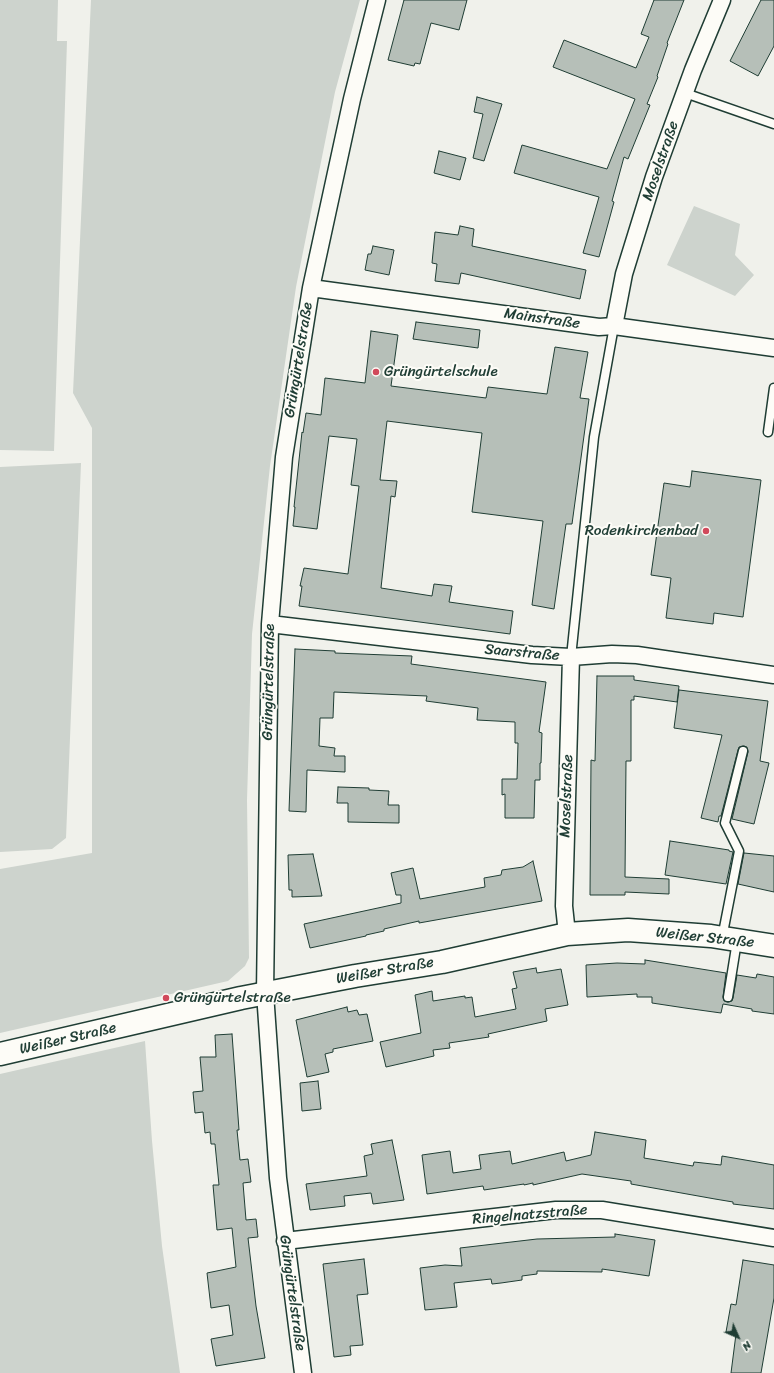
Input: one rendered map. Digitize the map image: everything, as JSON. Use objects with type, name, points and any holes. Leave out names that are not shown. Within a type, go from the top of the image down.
[{"type":"street","name":"Grüngürtelstraße","points":[[303,1373],[278,1178],[272,1113],[265,993],[270,624],[284,457],[311,288],[352,99],[378,0]]},
{"type":"street","name":"Moselstraße","points":[[614,326],[624,274],[654,177],[722,0]]},
{"type":"street","name":"Mainstraße","points":[[311,288],[599,327],[614,326],[774,348]]},
{"type":"street","name":"Saarstraße","points":[[270,624],[532,655],[571,657],[612,654],[637,655],[774,675]]},
{"type":"street","name":"Moselstraße","points":[[567,934],[564,906],[571,657]]},
{"type":"street","name":"Weißer Straße","points":[[0,1054],[265,993],[355,976],[442,962],[567,934],[628,930],[730,939],[774,946]]},
{"type":"street","name":"Ringelnatzstraße","points":[[285,1241],[556,1210],[602,1210],[774,1238]]},
{"type":"lane","points":[[685,93],[774,124]]},
{"type":"lane","points":[[571,657],[594,436],[614,326]]},
{"type":"lane","points":[[768,432],[774,388]]},
{"type":"lane","points":[[728,997],[730,939],[739,851],[725,823],[743,751]]},
{"type":"shaded area","points":[[0,0],[58,0],[57,41],[67,41],[54,451],[0,450]]},
{"type":"shaded area","points":[[91,0],[360,0],[335,92],[296,287],[270,466],[252,634],[247,800],[249,958],[245,966],[228,981],[0,1033],[0,869],[92,853],[92,428],[73,393]]},
{"type":"shaded area","points":[[694,206],[740,224],[735,255],[754,275],[735,296],[667,265]]},
{"type":"shaded area","points":[[81,463],[66,838],[52,849],[0,852],[0,467]]},
{"type":"shaded area","points":[[145,1041],[152,1141],[162,1246],[180,1373],[0,1373],[0,1074]]},
{"type":"building","points":[[404,0],[467,0],[459,30],[431,23],[420,64],[415,63],[414,66],[388,60]]},
{"type":"building","points":[[654,0],[684,0],[667,43],[668,44],[657,76],[658,77],[647,104],[650,105],[628,159],[624,157],[612,201],[614,202],[599,257],[583,253],[599,197],[514,173],[522,145],[607,169],[635,99],[553,67],[564,40],[636,68],[649,37],[641,34]]},
{"type":"building","points":[[761,0],[774,0],[774,46],[758,76],[730,61]]},
{"type":"building","points":[[477,97],[502,104],[484,161],[473,158],[483,114],[474,112]]},
{"type":"building","points":[[439,151],[466,158],[460,180],[434,173]]},
{"type":"building","points":[[460,226],[474,229],[472,246],[586,270],[580,299],[461,273],[459,284],[435,281],[437,264],[432,263],[435,232],[458,235]]},
{"type":"building","points":[[373,246],[394,250],[389,275],[365,270],[368,254],[371,254]]},
{"type":"building","points":[[416,322],[480,330],[478,348],[413,339]]},
{"type":"building","points":[[371,331],[398,335],[391,386],[486,398],[488,387],[547,394],[555,347],[588,352],[580,398],[589,399],[572,524],[566,524],[554,609],[532,605],[543,521],[472,512],[482,433],[387,421],[380,480],[397,481],[395,497],[391,496],[381,588],[432,596],[434,584],[452,586],[449,602],[513,611],[510,634],[299,606],[302,586],[300,586],[304,568],[348,574],[359,486],[351,485],[357,439],[329,436],[317,529],[293,526],[302,432],[303,433],[306,413],[321,415],[325,378],[365,383]]},
{"type":"building","name":"Rodenkirchenbad","points":[[692,471],[761,480],[743,617],[714,613],[713,624],[666,618],[671,578],[651,575],[664,483],[690,487]]},
{"type":"building","points":[[295,649],[335,651],[335,653],[412,656],[411,664],[546,682],[539,732],[542,733],[540,780],[535,780],[534,818],[505,818],[505,794],[502,795],[502,779],[517,779],[518,743],[515,743],[515,722],[477,720],[478,708],[426,701],[427,696],[334,692],[333,718],[320,718],[319,746],[335,748],[334,756],[345,756],[345,772],[307,770],[306,812],[289,811]]},
{"type":"building","points":[[597,676],[634,676],[634,680],[679,686],[677,702],[634,696],[634,700],[631,700],[631,761],[626,761],[625,877],[669,879],[669,894],[625,892],[625,895],[590,895],[591,760],[595,761]]},
{"type":"building","points":[[679,690],[768,701],[760,761],[769,763],[754,824],[732,819],[748,752],[747,747],[744,746],[739,747],[721,816],[719,816],[718,822],[701,818],[722,735],[674,728]]},
{"type":"building","points":[[338,787],[369,788],[369,790],[389,791],[388,805],[399,805],[399,823],[348,822],[348,803],[337,803]]},
{"type":"building","points":[[670,841],[729,850],[733,852],[726,884],[665,875]]},
{"type":"building","points":[[744,853],[774,856],[774,892],[738,884]]},
{"type":"building","points":[[313,854],[322,896],[292,897],[292,890],[289,890],[288,855]]},
{"type":"building","points":[[533,861],[542,901],[419,923],[419,921],[384,929],[384,931],[366,936],[310,948],[304,924],[401,903],[401,895],[396,895],[391,873],[413,868],[420,899],[485,887],[484,878],[501,875],[502,870],[523,867]]},
{"type":"building","points":[[645,960],[726,973],[723,997],[724,1001],[728,1002],[732,1001],[733,998],[737,975],[756,978],[757,974],[774,977],[774,1014],[752,1011],[752,1009],[723,1004],[721,1013],[685,1008],[652,1003],[652,997],[637,997],[637,994],[587,997],[586,965],[617,963],[645,964]]},
{"type":"building","points":[[536,968],[537,973],[561,969],[568,1005],[545,1009],[547,1021],[488,1034],[489,1037],[449,1043],[450,1048],[433,1050],[434,1056],[386,1067],[380,1042],[421,1033],[415,995],[432,991],[433,1001],[465,996],[465,998],[472,997],[475,1017],[516,1009],[512,989],[517,988],[513,972]]},
{"type":"building","points":[[347,1007],[348,1012],[357,1010],[359,1015],[367,1014],[373,1041],[333,1049],[333,1052],[325,1054],[329,1072],[307,1077],[296,1020]]},
{"type":"building","points":[[232,1034],[240,1160],[248,1159],[251,1182],[243,1183],[246,1220],[256,1219],[258,1237],[248,1238],[256,1306],[265,1358],[216,1366],[211,1339],[233,1335],[229,1305],[211,1308],[207,1273],[236,1267],[232,1228],[217,1230],[213,1185],[219,1185],[215,1144],[211,1144],[210,1132],[205,1133],[203,1112],[195,1113],[193,1092],[203,1091],[200,1057],[216,1057],[215,1035]]},
{"type":"building","points":[[318,1081],[321,1109],[302,1111],[300,1083]]},
{"type":"building","points":[[595,1132],[646,1140],[644,1158],[693,1166],[694,1162],[721,1165],[722,1156],[774,1165],[774,1209],[733,1204],[733,1202],[631,1184],[631,1181],[582,1174],[533,1185],[533,1183],[484,1190],[483,1186],[427,1194],[422,1155],[450,1151],[453,1173],[481,1169],[479,1155],[510,1151],[512,1164],[564,1152],[566,1161],[591,1155]]},
{"type":"building","points":[[392,1140],[404,1200],[373,1204],[371,1193],[344,1196],[345,1206],[310,1210],[306,1184],[367,1176],[364,1156],[373,1154],[371,1144]]},
{"type":"building","points":[[615,1234],[655,1240],[649,1276],[602,1269],[602,1272],[537,1271],[537,1274],[522,1276],[522,1280],[492,1284],[491,1279],[454,1283],[457,1307],[425,1310],[420,1268],[445,1265],[462,1266],[460,1248],[537,1239],[615,1237]]},
{"type":"building","points":[[364,1259],[368,1294],[357,1295],[363,1345],[350,1346],[351,1355],[334,1357],[323,1264]]},
{"type":"building","points":[[743,1260],[774,1265],[774,1298],[761,1373],[731,1373],[736,1334],[726,1332],[731,1304],[736,1305]]},
{"type":"place","name":"Grüngürtelschule","points":[[376,372]]},
{"type":"place","name":"Rodenkirchenbad","points":[[706,531]]},
{"type":"place","name":"Grüngürtelstraße","points":[[166,998]]}]
